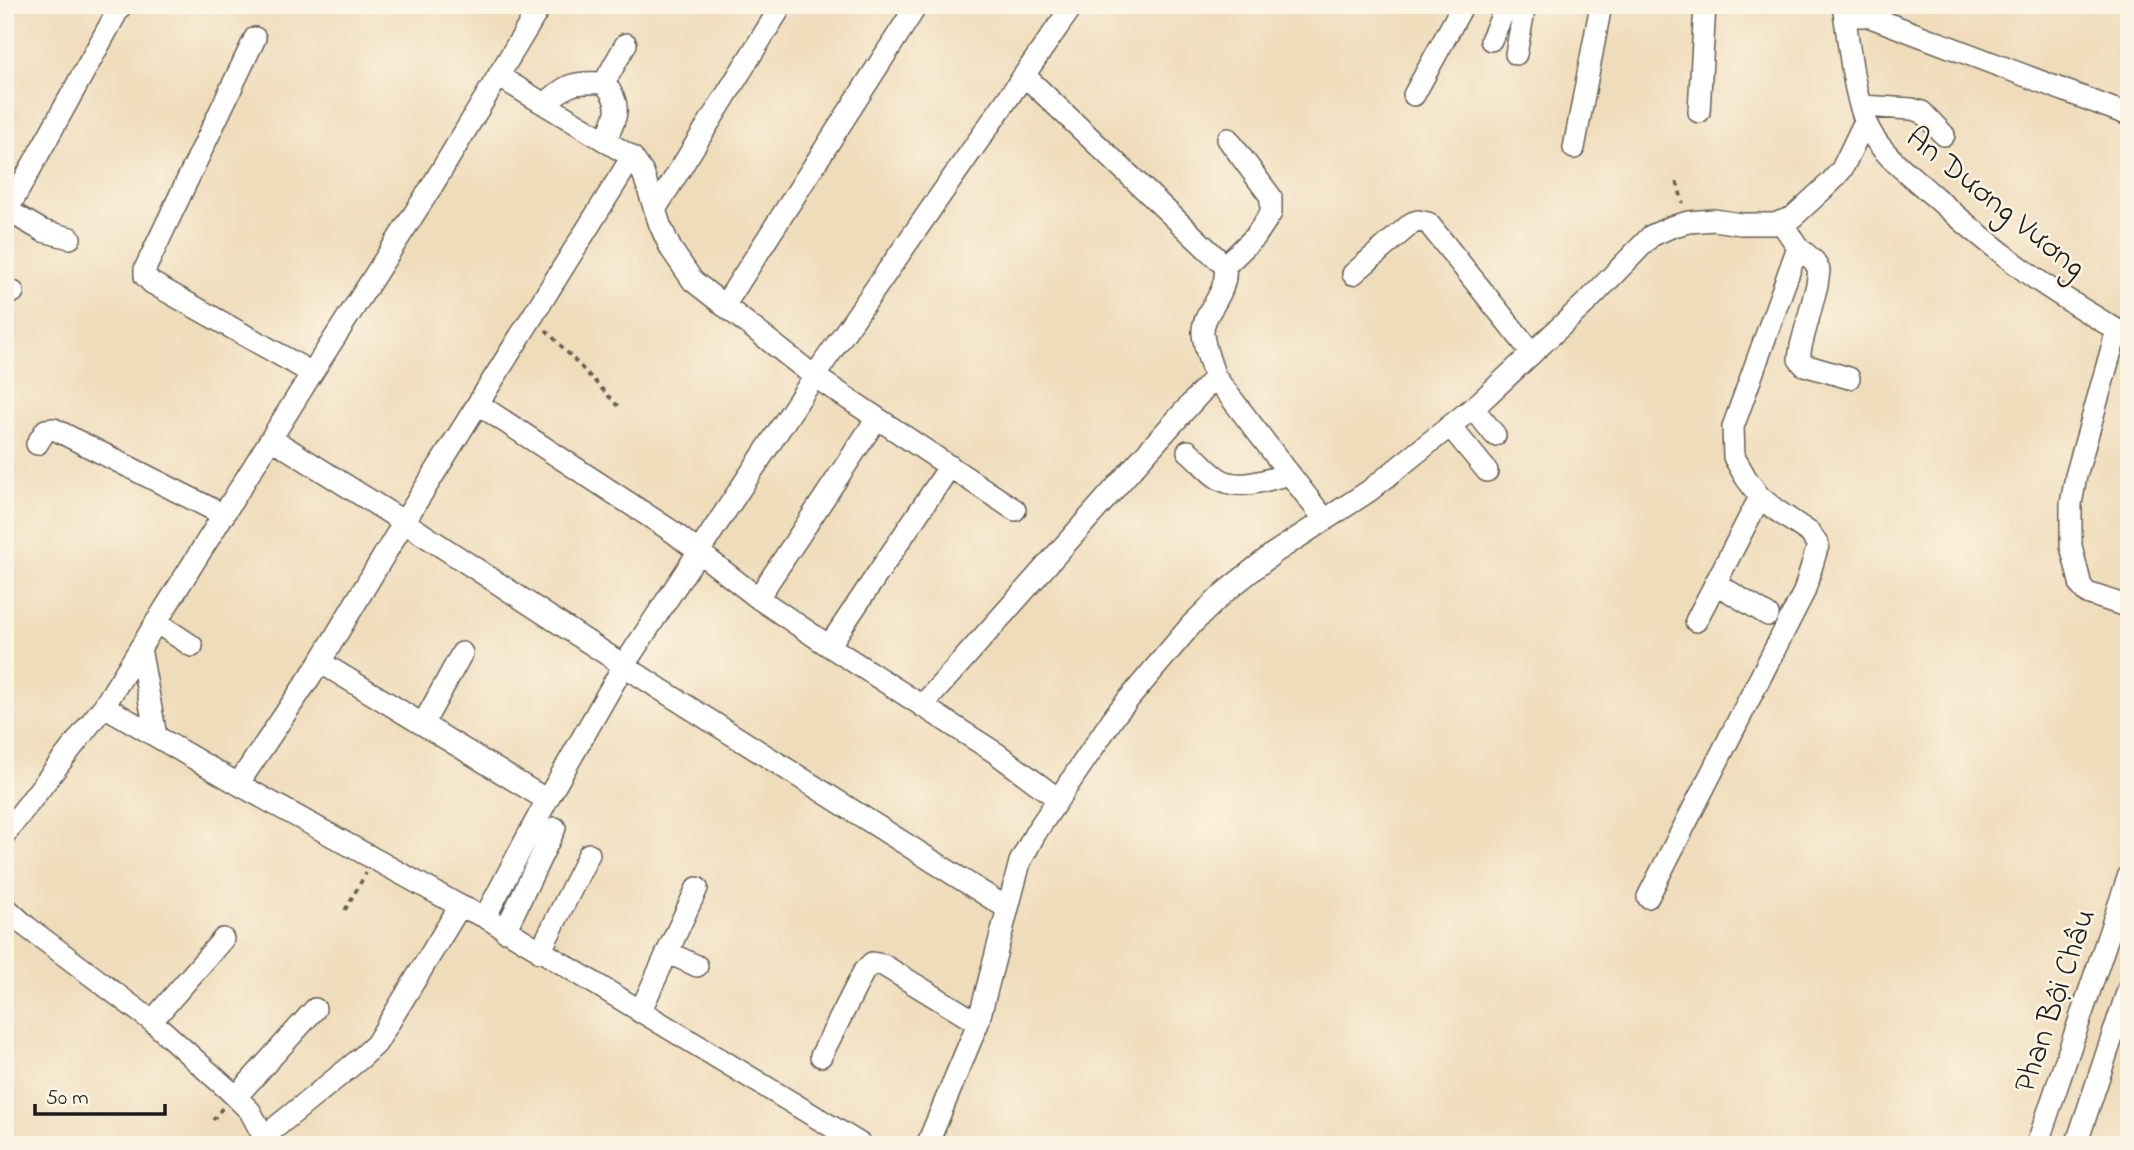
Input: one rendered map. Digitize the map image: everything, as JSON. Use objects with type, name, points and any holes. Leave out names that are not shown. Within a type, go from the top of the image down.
[{"type":"street","points":[[71,238],[43,231],[5,208],[12,202],[121,5]]},
{"type":"street","points":[[5,834],[104,706],[432,186],[541,5]]},
{"type":"street","points":[[656,208],[782,5]]},
{"type":"street","points":[[724,306],[917,5]]},
{"type":"street","points":[[485,917],[547,800],[624,665],[814,376],[1073,5]]},
{"type":"street","points":[[1413,95],[1463,5]]},
{"type":"street","points":[[1491,40],[1507,5]]},
{"type":"street","points":[[1516,54],[1525,5]]},
{"type":"street","points":[[1574,148],[1601,5]]},
{"type":"street","points":[[1699,112],[1705,5]]},
{"type":"street","points":[[1844,10],[1870,11],[2129,116]]},
{"type":"street","name":"An Dương Vương","points":[[1844,10],[1863,113],[1879,145],[1899,166],[1966,224],[2035,278],[2123,333]]},
{"type":"street","points":[[255,38],[145,268],[145,276],[152,283],[312,373]]},
{"type":"street","points":[[604,82],[626,44]]},
{"type":"street","points":[[1024,75],[1225,266],[1223,291],[1204,324],[1203,334],[1215,377],[1325,520]]},
{"type":"street","points":[[498,76],[632,157],[643,173],[671,249],[693,281],[814,376],[1016,510]]},
{"type":"street","points":[[545,104],[560,90],[577,82],[604,82]]},
{"type":"street","points":[[604,82],[614,94],[617,110],[605,140]]},
{"type":"street","points":[[927,1145],[978,1023],[1020,862],[1036,832],[1116,714],[1192,624],[1274,553],[1369,491],[1473,408],[1590,299],[1651,236],[1688,222],[1714,220],[1757,224],[1782,222],[1793,216],[1842,169],[1863,113],[1912,108],[1923,113],[1944,135]]},
{"type":"street","points":[[1225,266],[1255,237],[1271,213],[1271,197],[1228,139]]},
{"type":"street","points":[[238,784],[320,662],[404,522],[632,157]]},
{"type":"street","points":[[1782,222],[1798,247],[1814,261],[1819,270],[1799,359],[1804,366],[1849,378]]},
{"type":"street","points":[[1353,274],[1412,223],[1428,223],[1532,353]]},
{"type":"street","points":[[1648,897],[1804,592],[1814,566],[1818,545],[1810,533],[1760,497],[1734,457],[1733,427],[1798,247]]},
{"type":"street","points":[[2123,333],[2077,476],[2071,504],[2071,546],[2081,586],[2087,593],[2129,607]]},
{"type":"street","points":[[922,706],[1215,377]]},
{"type":"street","points":[[478,404],[673,532],[758,598],[996,753],[1058,799]]},
{"type":"street","points":[[1473,408],[1495,435]]},
{"type":"street","points":[[758,598],[877,418]]},
{"type":"street","points":[[1450,426],[1487,471]]},
{"type":"street","points":[[37,444],[46,430],[54,429],[224,515]]},
{"type":"street","points":[[272,439],[1007,908]]},
{"type":"street","points":[[1188,451],[1218,478],[1231,485],[1290,474]]},
{"type":"street","points":[[830,646],[950,466]]},
{"type":"street","points":[[1696,621],[1760,497]]},
{"type":"street","points":[[1716,583],[1768,615]]},
{"type":"street","points":[[156,622],[192,646]]},
{"type":"street","points":[[140,648],[156,736]]},
{"type":"street","points":[[423,724],[462,653]]},
{"type":"street","points":[[320,662],[547,800]]},
{"type":"street","points":[[104,706],[238,784],[460,906],[485,917],[850,1142]]},
{"type":"street","points":[[505,931],[555,828]]},
{"type":"street","points":[[540,952],[589,854]]},
{"type":"street","name":"Phan Bội Châu","points":[[2037,1145],[2129,875]]},
{"type":"street","points":[[640,1012],[697,888]]},
{"type":"street","points":[[5,907],[27,927],[152,1021],[250,1111],[266,1140],[376,1044],[460,906]]},
{"type":"street","points":[[152,1021],[223,939]]},
{"type":"street","points":[[667,952],[697,966]]},
{"type":"street","points":[[821,1056],[864,971],[872,963],[883,965],[978,1023]]},
{"type":"street","points":[[2076,1145],[2129,987]]},
{"type":"street","points":[[236,1097],[316,1009]]},
{"type":"path","points":[[533,316],[618,407]]},
{"type":"path","points":[[345,910],[373,858]]}]
